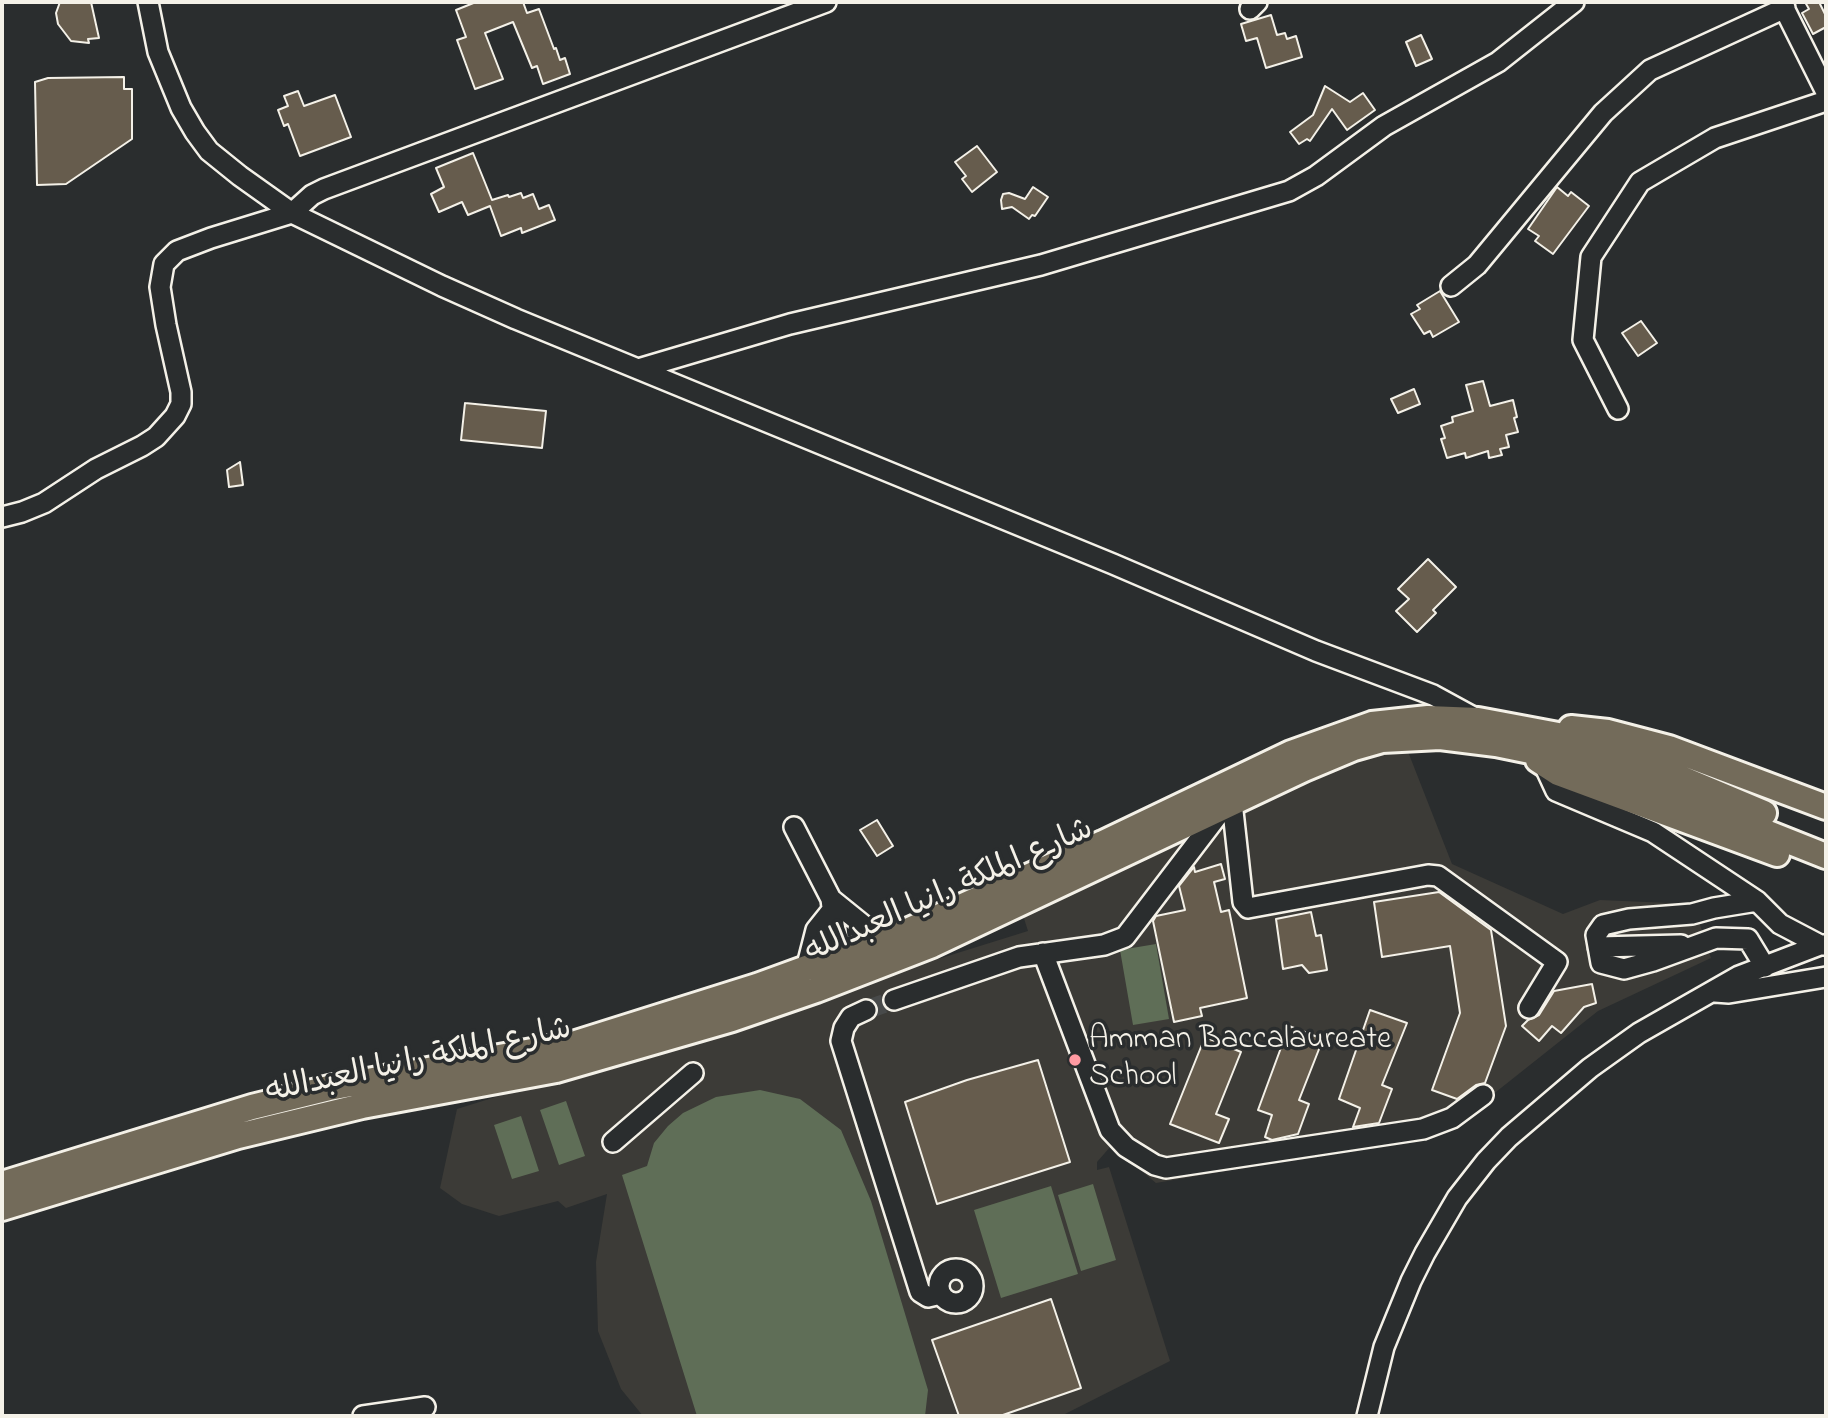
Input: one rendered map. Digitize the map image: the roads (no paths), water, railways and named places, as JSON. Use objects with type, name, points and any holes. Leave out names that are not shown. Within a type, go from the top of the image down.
[{"type":"main road","name":"شارع الملكة رانيا العبدالله","points":[[2,1184],[176,1129],[329,1088],[576,1043],[806,969],[883,941],[1090,849],[1316,742],[1363,726],[1429,718],[1478,720],[1558,735],[1650,765],[1826,839]]},
{"type":"main road","points":[[1519,726],[1576,728],[1617,734],[1706,761],[1826,807]]},
{"type":"main road","name":"شارع الملكة رانيا العبدالله","points":[[2,1208],[238,1136],[362,1106],[556,1070],[732,1019],[932,945],[1229,803],[1330,757],[1382,740],[1440,737],[1496,744],[1536,757],[1574,760],[1622,775],[1826,856]]},
{"type":"main road","points":[[1536,757],[1558,773],[1826,873]]},
{"type":"street","points":[[148,2],[158,52],[181,108],[195,132],[209,151],[240,177],[292,213],[442,286],[1304,646],[1433,695],[1478,720]]},
{"type":"street","points":[[2,517],[44,503],[96,469],[142,446],[161,433],[175,416],[181,404],[181,392],[160,287],[164,264],[169,256],[194,243],[292,213],[324,189],[826,2]]},
{"type":"street","points":[[638,369],[790,324],[1041,265],[1289,191],[1316,176],[1384,126],[1498,62],[1574,2]]},
{"type":"street","points":[[1451,286],[1477,265],[1603,113],[1650,70],[1783,5],[1826,92]]},
{"type":"street","points":[[1618,410],[1583,340],[1591,257],[1640,182],[1715,138],[1826,101]]},
{"type":"street","points":[[1536,757],[1556,791],[1653,832],[1757,901],[1780,924],[1823,946]]},
{"type":"street","points":[[894,1000],[1019,957],[1104,945],[1125,937],[1229,803]]},
{"type":"street","points":[[1229,803],[1243,902],[1248,908],[1427,875],[1438,876],[1556,961],[1556,966],[1529,1008]]},
{"type":"street","points":[[1653,832],[1681,818]]},
{"type":"street","points":[[794,827],[832,905],[838,958]]},
{"type":"street","points":[[1757,901],[1692,914],[1629,919],[1603,925],[1596,935],[1598,947],[1696,944],[1716,938],[1748,939],[1765,967]]},
{"type":"street","points":[[832,905],[883,941]]},
{"type":"street","points":[[806,969],[816,930],[832,905]]},
{"type":"street","points":[[1367,1416],[1384,1347],[1411,1281],[1440,1226],[1472,1177],[1509,1137],[1590,1068],[1639,1033],[1732,980],[1823,946]]},
{"type":"street","points":[[1043,953],[1110,1130],[1126,1147],[1166,1168],[1423,1129],[1452,1118],[1483,1094]]},
{"type":"street","points":[[1714,992],[1729,993],[1826,977]]},
{"type":"street","points":[[866,1010],[856,1013],[847,1023],[841,1041],[920,1292],[928,1297],[941,1294]]},
{"type":"street","points":[[614,1142],[693,1073]]},
{"type":"street","points":[[363,1416],[425,1407]]},
{"type":"tunnel","points":[[866,1010],[894,1000]]},
{"type":"place","name":"Amman Baccalaureate School","points":[[1075,1060]]}]
